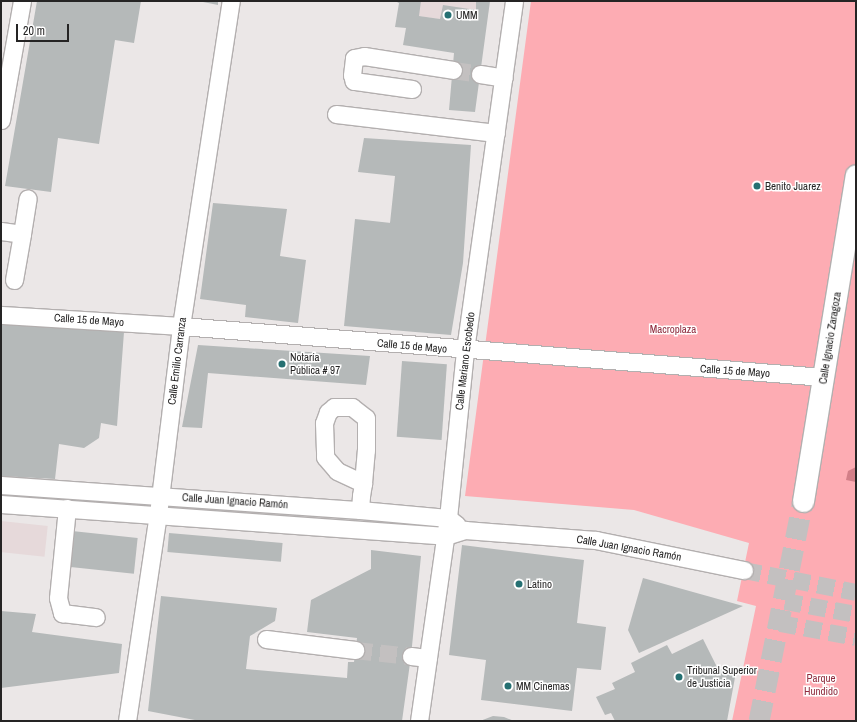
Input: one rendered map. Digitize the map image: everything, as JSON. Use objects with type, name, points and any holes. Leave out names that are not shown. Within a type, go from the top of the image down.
[{"type":"main road","name":"Calle Ignacio Zaragoza","points":[[803,501],[856,175]]},
{"type":"street","points":[[1,120],[22,1]]},
{"type":"street","name":"Calle Emilio Carranza","points":[[127,721],[158,514],[181,326],[231,1]]},
{"type":"street","name":"Calle Mariano Escobedo","points":[[419,721],[420,657],[446,536],[465,350],[514,1]]},
{"type":"street","points":[[412,90],[354,81],[352,75],[354,58],[364,56],[453,70]]},
{"type":"street","points":[[480,74],[504,78]]},
{"type":"street","points":[[336,114],[496,133]]},
{"type":"street","points":[[14,280],[28,198]]},
{"type":"street","points":[[1,231],[22,234]]},
{"type":"street","name":"Calle 15 de Mayo","points":[[1,315],[181,326],[465,350],[823,377]]},
{"type":"street","points":[[360,510],[363,484]]},
{"type":"street","name":"Calle Juan Ignacio Ramón","points":[[1,485],[360,510],[448,518]]},
{"type":"street","name":"Calle Juan Ignacio Ramón","points":[[1,504],[158,514],[446,536],[465,530],[596,540],[744,570]]},
{"type":"street","points":[[67,508],[58,598],[62,613],[96,617]]},
{"type":"street","points":[[448,518],[465,530]]},
{"type":"street","points":[[266,639],[356,650]]},
{"type":"shaded area","name":"UMM","points":[[400,1],[490,1],[486,26],[398,13]]},
{"type":"shaded area","points":[[856,467],[856,482],[846,480],[848,471]]},
{"type":"shaded area","points":[[1,521],[48,526],[45,557],[1,552]]},
{"type":"green space","name":"Macroplaza","points":[[531,1],[856,1],[856,721],[732,721],[756,606],[737,601],[749,543],[634,510],[465,496]]},
{"type":"building","points":[[37,1],[141,1],[134,43],[115,40],[99,144],[58,138],[51,192],[5,186]]},
{"type":"building","points":[[198,1],[218,1],[218,5]]},
{"type":"building","points":[[395,1],[421,1],[419,16],[440,19],[443,5],[476,10],[476,1],[490,1],[475,112],[449,110],[454,53],[403,45],[406,28],[395,27],[399,3]]},
{"type":"building","points":[[364,138],[471,145],[463,263],[451,335],[344,326],[355,219],[390,223],[395,176],[358,172]]},
{"type":"building","points":[[213,203],[287,209],[280,256],[306,260],[298,323],[245,317],[246,305],[200,299]]},
{"type":"building","points":[[1,323],[124,332],[117,426],[101,423],[99,438],[84,448],[59,444],[55,479],[1,476]]},
{"type":"building","name":"Notaría Pública # 97","points":[[198,345],[370,356],[366,385],[208,373],[202,428],[182,427]]},
{"type":"building","points":[[402,361],[447,364],[442,440],[397,437]]},
{"type":"building","points":[[72,531],[138,538],[134,574],[68,567]]},
{"type":"building","points":[[169,533],[283,543],[281,562],[167,552]]},
{"type":"building","points":[[462,545],[584,560],[577,623],[606,627],[601,670],[577,668],[572,711],[481,700],[486,660],[449,655]]},
{"type":"building","points":[[371,550],[421,556],[411,656],[402,721],[200,721],[148,711],[161,596],[277,608],[275,621],[250,636],[246,669],[347,678],[348,662],[354,662],[357,638],[307,632],[311,600],[371,569]]},
{"type":"building","points":[[643,578],[743,606],[639,653],[628,630]]},
{"type":"building","points":[[1,611],[36,614],[32,632],[122,644],[119,673],[1,688]]},
{"type":"building","name":"Tribunal Superior de Justicia","points":[[703,639],[718,669],[736,672],[727,721],[615,721],[611,713],[605,715],[596,697],[615,689],[612,683],[635,672],[631,663],[667,645],[672,654]]},
{"type":"building","points":[[493,716],[504,717],[514,721],[480,721]]},
{"type":"tunnel","points":[[453,70],[480,74]]},
{"type":"tunnel","points":[[759,721],[803,501]]},
{"type":"tunnel","points":[[744,570],[856,592]]},
{"type":"tunnel","points":[[785,601],[856,614]]},
{"type":"tunnel","points":[[780,623],[856,637]]},
{"type":"tunnel","points":[[355,650],[411,656]]},
{"type":"place","name":"UMM","points":[[448,15]]},
{"type":"place","name":"Benito Juarez","points":[[757,186]]},
{"type":"place","name":"Notaría Pública # 97","points":[[282,364]]},
{"type":"place","name":"Latino","points":[[519,584]]},
{"type":"place","name":"Tribunal Superior de Justicia","points":[[679,677]]},
{"type":"place","name":"MM Cinemas","points":[[508,686]]},
{"type":"park label","name":"Parque Hundido","points":[[821,685]]}]
